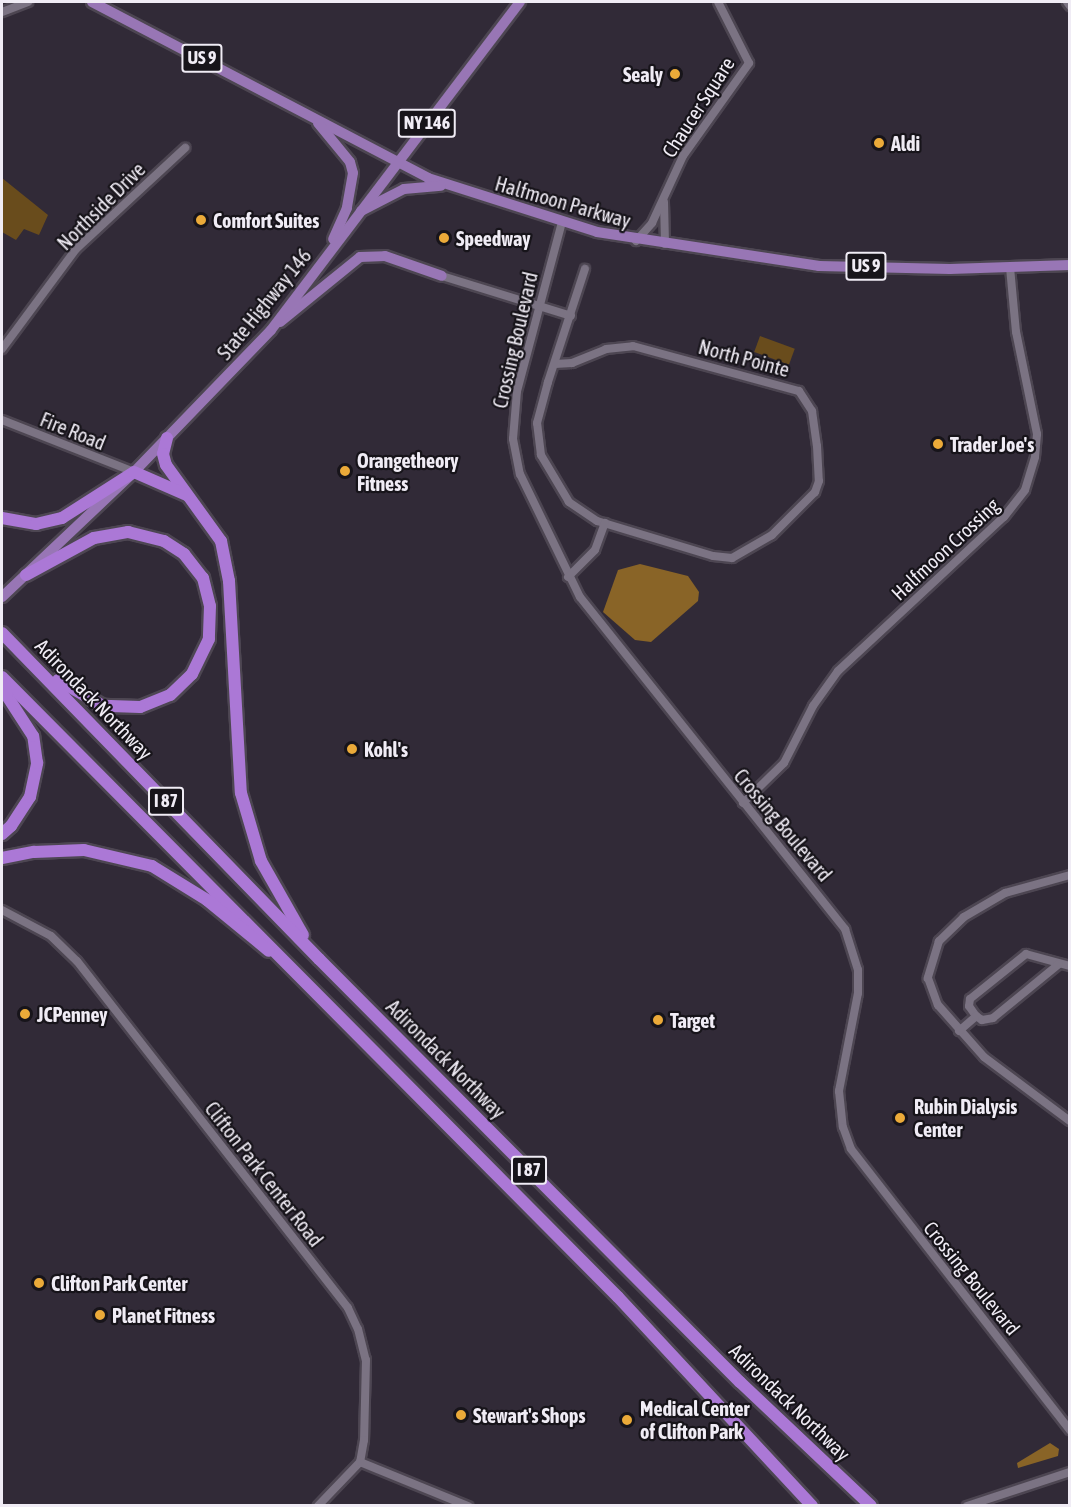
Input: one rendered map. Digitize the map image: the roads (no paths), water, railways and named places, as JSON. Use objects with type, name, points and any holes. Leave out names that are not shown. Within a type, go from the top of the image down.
[{"type":"highway","points":[[167,438],[164,454],[166,465],[215,529],[225,557],[236,743],[241,793],[252,837],[273,888],[319,959]]},
{"type":"highway","points":[[2,518],[36,524],[62,518],[134,472],[190,496]]},
{"type":"highway","points":[[12,643],[69,689],[92,702],[115,708],[140,707],[170,695],[192,674],[209,639],[210,606],[203,578],[184,554],[153,536],[115,532],[94,538],[26,575]]},
{"type":"highway","name":"Adirondack Northway","points":[[2,633],[319,959],[740,1382],[871,1506]]},
{"type":"highway","points":[[2,677],[7,696],[33,736],[37,764],[30,797],[11,826],[2,834]]},
{"type":"highway","name":"I 87","points":[[2,677],[618,1297],[812,1506]]},
{"type":"highway","points":[[2,858],[34,852],[84,850],[152,866],[207,900],[252,940],[287,962]]},
{"type":"main road","name":"Halfmoon Parkway","points":[[92,2],[448,187],[562,222],[636,241],[819,266],[1070,265]]},
{"type":"main road","points":[[108,2],[115,13]]},
{"type":"main road","name":"State Highway 146","points":[[2,597],[134,472],[270,330],[520,2]]},
{"type":"main road","points":[[313,117],[350,162],[354,179],[347,208],[327,253]]},
{"type":"main road","points":[[360,211],[412,186],[448,187]]},
{"type":"main road","points":[[270,330],[360,257],[385,256],[442,276]]},
{"type":"street","points":[[2,12],[28,2]]},
{"type":"street","name":"Chaucer Square","points":[[636,241],[652,223],[683,156],[749,63],[718,2]]},
{"type":"street","points":[[1067,2],[1070,6]]},
{"type":"street","name":"Northside Drive","points":[[2,349],[76,249],[185,148]]},
{"type":"street","name":"Chaucer Square","points":[[664,198],[664,244]]},
{"type":"street","name":"Crossing Boulevard","points":[[562,222],[517,392],[514,454],[568,577],[616,644],[829,906],[845,929],[855,955],[858,993],[839,1091],[843,1127],[850,1149],[1070,1430]]},
{"type":"street","name":"Halfmoon Crossing","points":[[743,802],[784,763],[813,706],[838,671],[1004,517],[1025,490],[1035,457],[1037,434],[1016,332],[1010,267]]},
{"type":"street","name":"North Pointe","points":[[555,364],[572,363],[620,346],[647,348],[787,385],[800,391],[812,411],[819,481],[815,492],[772,535],[744,554],[712,556],[605,524],[569,502],[541,455],[537,423],[555,364],[572,316],[585,268]]},
{"type":"street","points":[[442,276],[572,316]]},
{"type":"street","name":"Fire Road","points":[[2,420],[134,472]]},
{"type":"street","points":[[568,577],[595,550],[605,524]]},
{"type":"street","points":[[1070,875],[1018,888],[989,901],[964,917],[939,941],[928,978],[938,1005],[959,1031],[1009,1079],[1070,1121]]},
{"type":"street","name":"Clifton Park Center Road","points":[[2,910],[45,932],[77,961],[348,1308],[358,1329],[366,1369],[360,1462]]},
{"type":"street","points":[[1059,964],[993,1018],[982,1020],[969,1006],[970,999],[1026,954],[1070,966]]},
{"type":"street","points":[[959,1031],[976,1016]]},
{"type":"street","points":[[318,1506],[360,1462],[468,1506]]},
{"type":"street","points":[[967,1506],[1070,1472]]},
{"type":"place","name":"Sealy","points":[[675,74]]},
{"type":"place","name":"Aldi","points":[[879,143]]},
{"type":"place","name":"Comfort Suites","points":[[201,220]]},
{"type":"place","name":"Speedway","points":[[444,238]]},
{"type":"place","name":"Trader Joe's","points":[[938,444]]},
{"type":"place","name":"Orangetheory Fitness","points":[[345,471]]},
{"type":"place","name":"Kohl's","points":[[352,749]]},
{"type":"place","name":"JCPenney","points":[[25,1014]]},
{"type":"place","name":"Target","points":[[658,1020]]},
{"type":"place","name":"Rubin Dialysis Center","points":[[900,1118]]},
{"type":"place","name":"Clifton Park Center","points":[[39,1283]]},
{"type":"place","name":"Planet Fitness","points":[[100,1315]]},
{"type":"place","name":"Stewart's Shops","points":[[461,1415]]},
{"type":"place","name":"Medical Center of Clifton Park","points":[[627,1420]]}]
